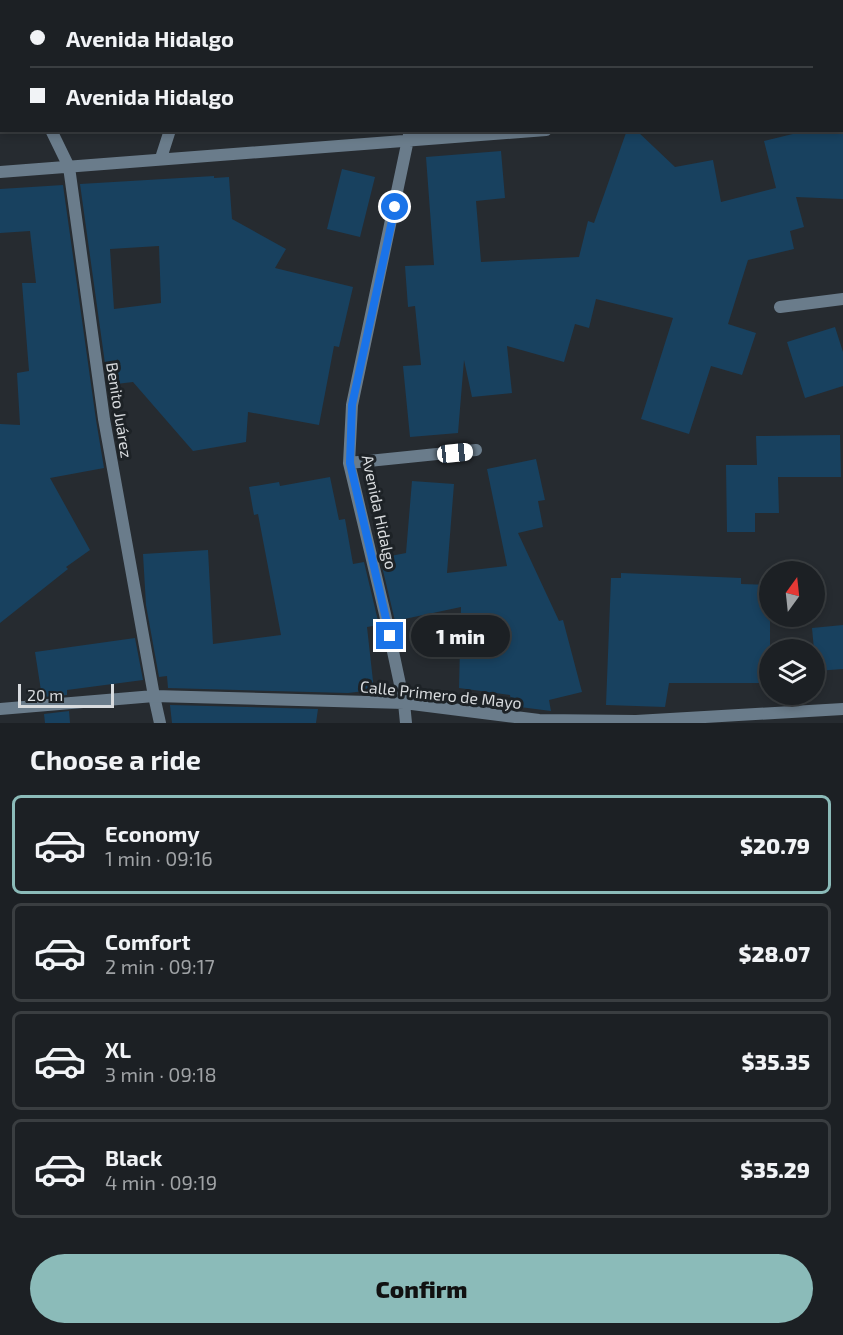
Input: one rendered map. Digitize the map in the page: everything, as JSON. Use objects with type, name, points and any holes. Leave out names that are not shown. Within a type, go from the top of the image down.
[{"type":"street","name":"Benito Juárez","points":[[52,132],[69,167],[104,418],[160,723]]},
{"type":"street","points":[[161,158],[169,132]]},
{"type":"street","points":[[0,172],[409,136],[500,132]]},
{"type":"street","name":"Avenida Hidalgo","points":[[406,723],[404,703],[350,463],[352,405],[409,136]]},
{"type":"street","points":[[780,307],[843,299]]},
{"type":"street","points":[[350,463],[476,450]]},
{"type":"street","name":"Calle Primero de Mayo","points":[[0,709],[154,696],[404,703],[550,720],[636,721],[843,709]]},
{"type":"building","points":[[626,132],[638,132],[675,167],[713,160],[721,202],[776,188],[764,141],[801,132],[843,132],[843,199],[796,197],[804,227],[790,231],[794,249],[748,260],[728,324],[756,333],[742,375],[711,366],[689,434],[641,419],[673,318],[596,299],[589,328],[575,324],[564,362],[507,346],[512,393],[472,397],[464,360],[458,433],[410,437],[403,366],[421,365],[415,306],[408,307],[405,266],[434,265],[426,157],[501,151],[505,198],[476,201],[481,262],[579,257],[588,221],[594,223]]},
{"type":"building","points":[[342,169],[375,177],[360,237],[327,229]]},
{"type":"building","points":[[229,177],[232,219],[286,249],[275,268],[353,287],[339,347],[334,346],[319,425],[248,412],[246,442],[193,451],[133,382],[108,385],[80,184]],"holes":[[[159,246],[161,303],[114,309],[110,249]]]},
{"type":"building","points":[[63,185],[104,468],[50,478],[90,550],[66,567],[68,569],[0,623],[0,424],[20,425],[17,373],[29,371],[22,283],[36,283],[30,231],[0,233],[0,189]]},
{"type":"building","points":[[835,327],[843,352],[843,386],[805,398],[787,342]]},
{"type":"building","points":[[840,435],[841,477],[778,477],[779,513],[755,513],[755,532],[727,532],[726,465],[757,465],[756,436]]},
{"type":"building","points":[[536,459],[545,500],[538,501],[543,527],[518,533],[559,621],[563,620],[582,692],[549,700],[551,711],[512,706],[510,695],[459,688],[461,607],[395,621],[380,558],[406,553],[412,481],[454,484],[447,573],[507,566],[487,469]]},
{"type":"building","points":[[330,477],[339,520],[345,519],[353,564],[364,562],[379,625],[367,627],[374,690],[348,693],[168,688],[167,676],[159,677],[146,605],[143,554],[208,550],[213,644],[281,635],[258,514],[254,515],[249,487],[279,482],[280,486]]},
{"type":"building","points":[[621,573],[741,578],[741,584],[759,585],[759,627],[770,627],[770,639],[759,639],[759,683],[669,683],[665,707],[606,705],[611,578],[621,578]]},
{"type":"building","points":[[843,625],[843,669],[825,670],[825,639],[813,639],[812,628]]},
{"type":"building","points":[[135,638],[143,680],[67,690],[67,695],[42,697],[35,652]]},
{"type":"building","points":[[170,705],[318,709],[316,723],[172,723]]},
{"type":"building","points":[[69,711],[70,723],[45,723],[44,714]]},
{"type":"route","points":[[390,636],[350,463],[352,405],[395,207]]}]
